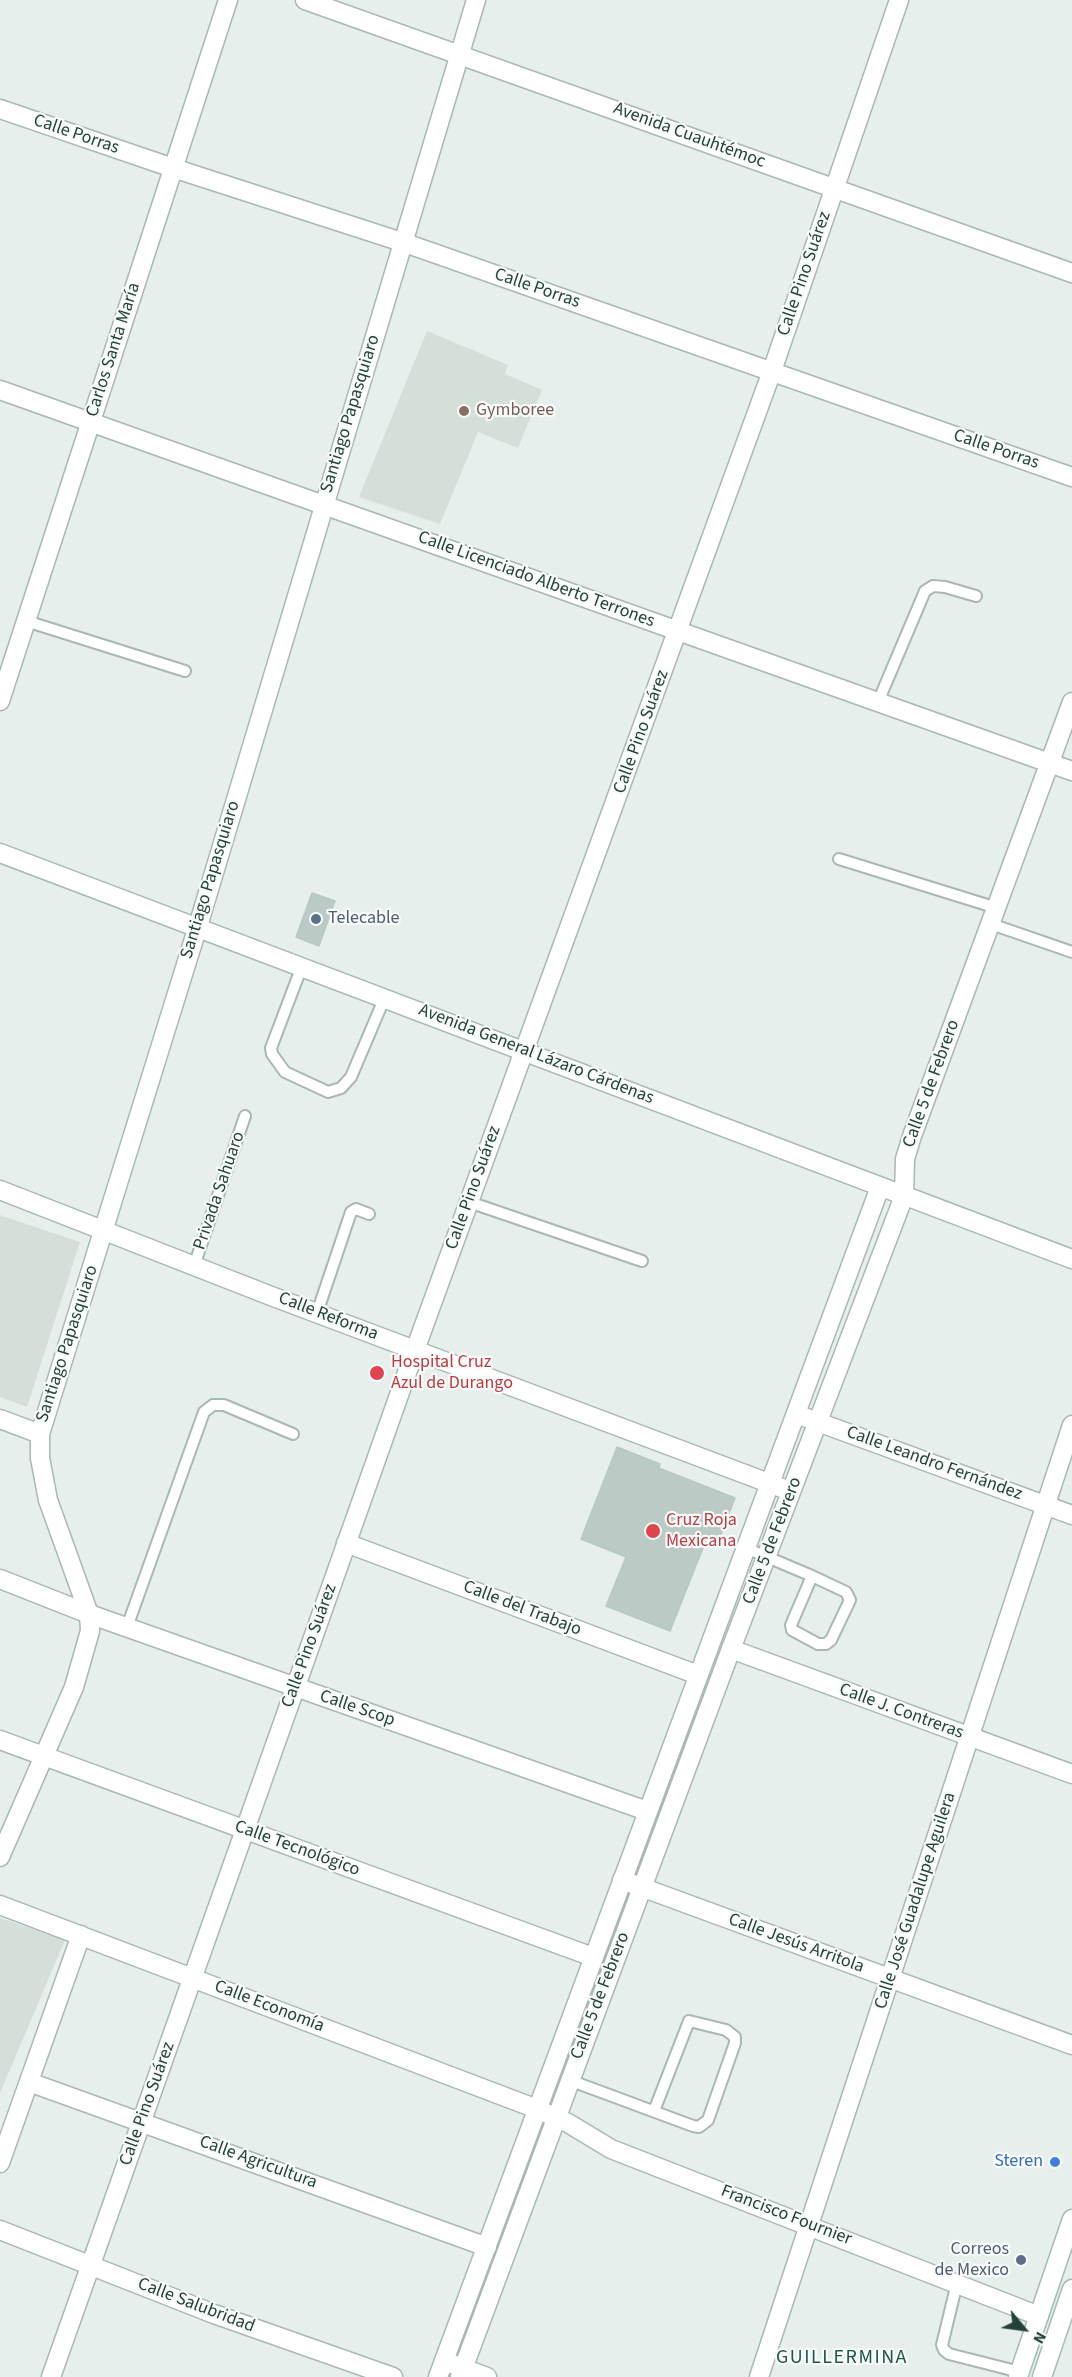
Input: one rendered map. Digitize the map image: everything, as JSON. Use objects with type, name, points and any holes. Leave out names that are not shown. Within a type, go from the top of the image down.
[{"type":"street","name":"Carlos Santa María","points":[[0,701],[228,0]]},
{"type":"street","name":"Avenida Cuauhtémoc","points":[[306,0],[1072,273]]},
{"type":"street","name":"Santiago Papasquiaro","points":[[0,1857],[81,1668],[90,1631],[89,1614],[48,1500],[40,1458],[40,1434],[198,926],[323,504],[405,243],[476,0]]},
{"type":"street","name":"Calle Pino Suárez","points":[[51,2377],[415,1350],[772,371],[899,0]]},
{"type":"street","name":"Calle Porras","points":[[0,109],[405,243],[1072,477]]},
{"type":"street","name":"Calle Licenciado Alberto Terrones","points":[[0,390],[1072,771]]},
{"type":"street","name":"Calle 5 de Febrero","points":[[462,2372],[641,1887],[904,1196],[905,1159],[912,1136],[1050,763],[1067,731],[1072,702]]},
{"type":"street","name":"Avenida General Lázaro Cárdenas","points":[[0,853],[198,926],[880,1187],[1071,1255]]},
{"type":"street","name":"Calle 5 de Febrero","points":[[441,2369],[880,1187]]},
{"type":"street","name":"Calle Reforma","points":[[0,1190],[317,1313],[792,1491]]},
{"type":"street","name":"Calle Leandro Fernández","points":[[796,1414],[1072,1515]]},
{"type":"street","points":[[0,1419],[40,1434]]},
{"type":"street","name":"Calle José Guadalupe Aguilera","points":[[759,2377],[811,2226],[1072,1425]]},
{"type":"street","name":"Calle del Trabajo","points":[[346,1543],[698,1675]]},
{"type":"street","name":"Calle Scop","points":[[0,1579],[89,1614],[647,1811]]},
{"type":"street","name":"Calle J. Contreras","points":[[731,1649],[1072,1774]]},
{"type":"street","name":"Calle Tecnológico","points":[[0,1740],[593,1957]]},
{"type":"street","name":"Calle Jesús Arritola","points":[[622,1880],[1072,2045]]},
{"type":"street","name":"Calle Economía","points":[[0,1905],[537,2109]]},
{"type":"street","points":[[0,2163],[81,1935]]},
{"type":"street","name":"Calle Agricultura","points":[[29,2082],[487,2247]]},
{"type":"street","name":"Francisco Fournier","points":[[537,2109],[555,2116],[611,2148],[1039,2316]]},
{"type":"street","points":[[1019,2374],[1072,2219]]},
{"type":"street","name":"Calle Salubridad","points":[[0,2230],[214,2314],[393,2377]]},
{"type":"street","points":[[1042,2377],[1072,2289]]},
{"type":"street","points":[[441,2369],[487,2377]]},
{"type":"lane","points":[[878,702],[925,591],[933,586],[945,587],[976,596]]},
{"type":"lane","points":[[26,621],[185,671]]},
{"type":"lane","points":[[839,859],[994,916],[1072,952]]},
{"type":"lane","points":[[302,966],[271,1048],[272,1054],[285,1072],[328,1092],[340,1088],[351,1077],[385,997]]},
{"type":"lane","name":"Privada Sahuaro","points":[[194,1266],[245,1116]]},
{"type":"lane","points":[[469,1202],[642,1261]]},
{"type":"lane","points":[[317,1313],[351,1212],[356,1209],[369,1214]]},
{"type":"lane","points":[[127,1627],[204,1412],[213,1405],[224,1405],[293,1434]]},
{"type":"lane","points":[[746,1548],[766,1557],[812,1576],[842,1589],[850,1600],[831,1640],[826,1644],[818,1644],[797,1635],[791,1625],[812,1576]]},
{"type":"lane","points":[[569,2080],[693,2126],[704,2125],[735,2043],[735,2037],[726,2030],[689,2021],[654,2111]]},
{"type":"lane","points":[[957,2283],[942,2345],[944,2350],[949,2354],[1019,2374]]},
{"type":"shaded area","name":"Gymboree","points":[[427,331],[508,365],[505,374],[542,390],[518,448],[478,432],[440,524],[359,497]]},
{"type":"shaded area","points":[[0,1215],[80,1242],[27,1407],[0,1397]]},
{"type":"shaded area","points":[[0,1918],[65,1940],[0,2093]]},
{"type":"building","name":"Telecable","points":[[312,893],[335,901],[319,946],[296,937]]},
{"type":"building","name":"Cruz Roja Mexicana","points":[[617,1447],[660,1464],[659,1468],[735,1498],[716,1547],[705,1543],[670,1631],[606,1606],[626,1557],[581,1539]]},
{"type":"place","name":"Gymboree","points":[[464,411]]},
{"type":"place","name":"Telecable","points":[[316,919]]},
{"type":"place","name":"Hospital Cruz Azul de Durango","points":[[377,1373]]},
{"type":"place","name":"Cruz Roja Mexicana","points":[[653,1531]]},
{"type":"place","name":"Steren","points":[[1055,2162]]},
{"type":"place","name":"Correos de Mexico","points":[[1021,2260]]},
{"type":"district","name":"GUILLERMINA","points":[[842,2359]]}]
